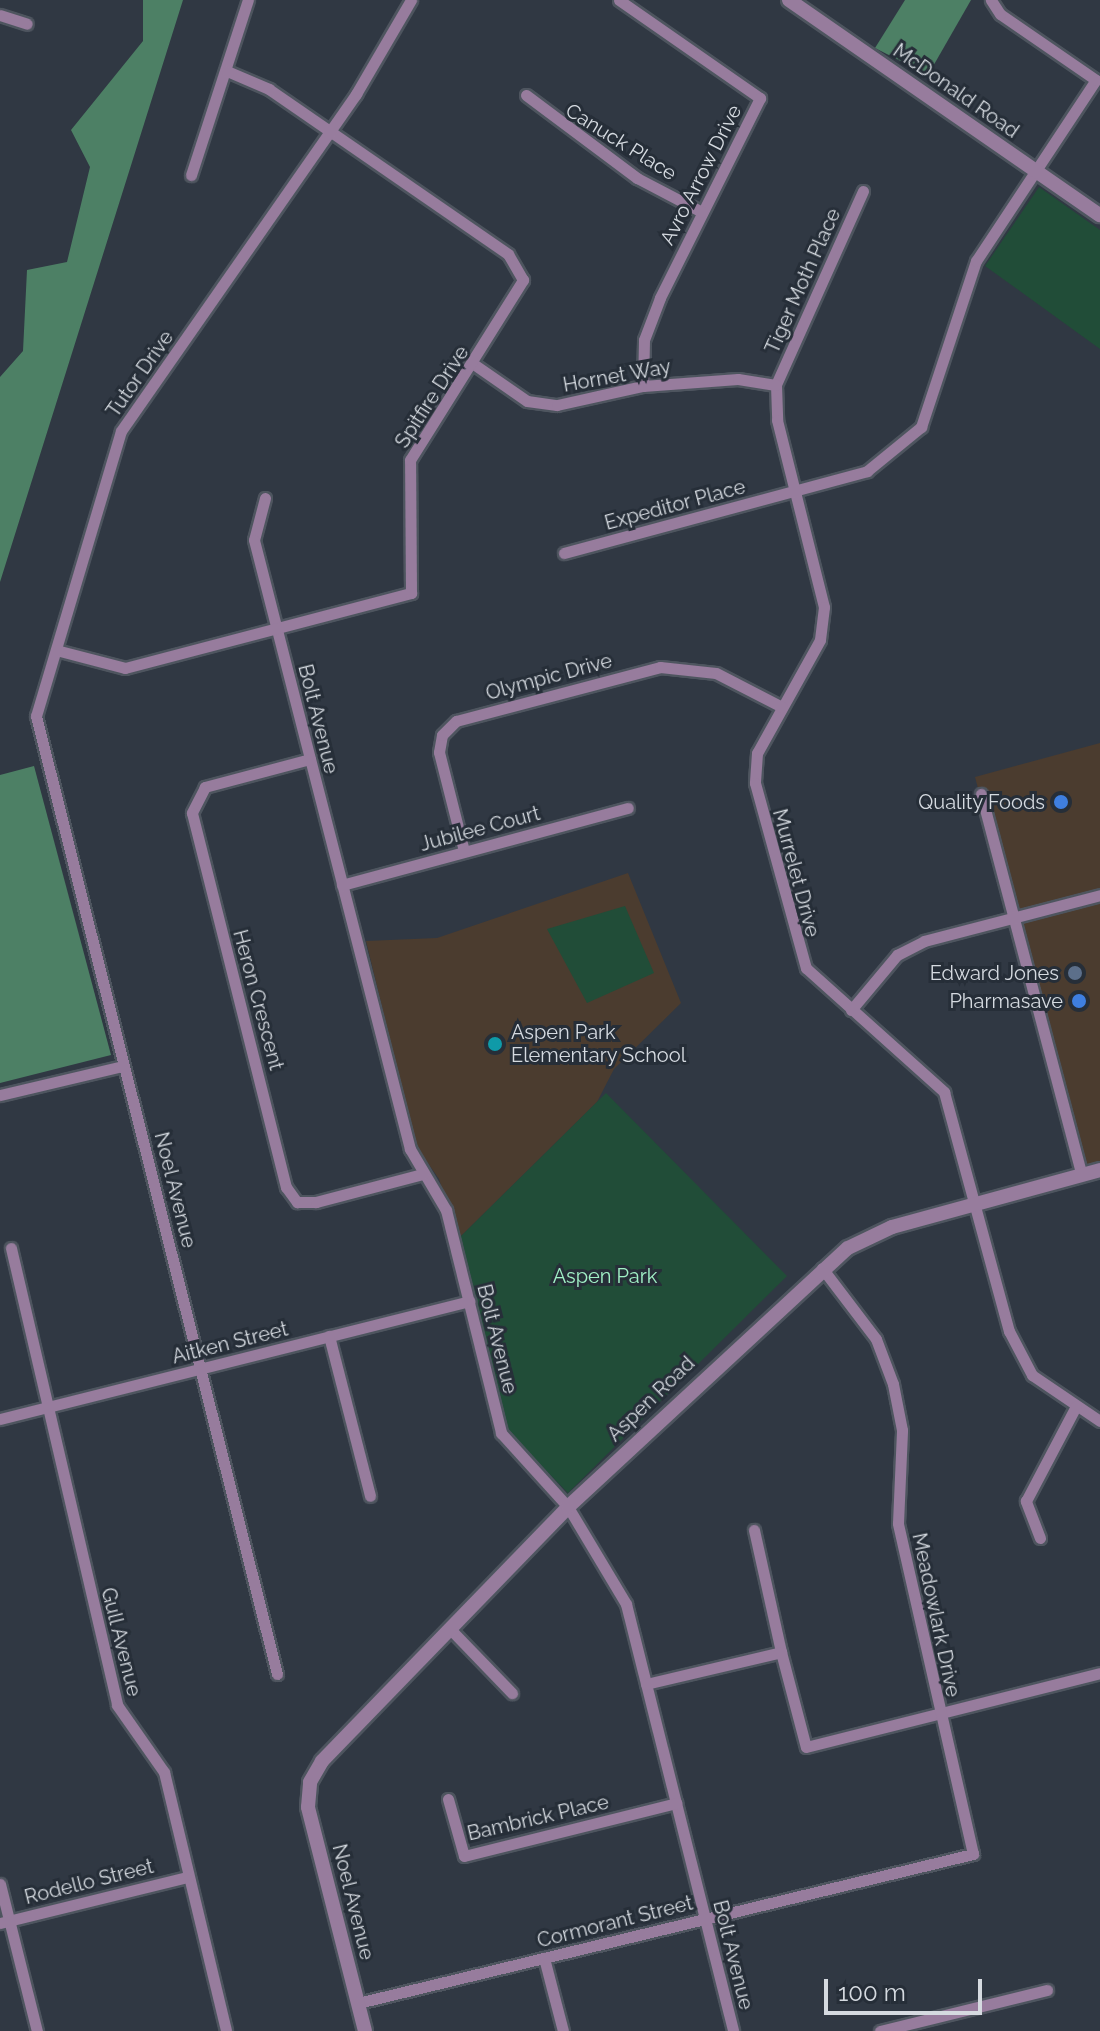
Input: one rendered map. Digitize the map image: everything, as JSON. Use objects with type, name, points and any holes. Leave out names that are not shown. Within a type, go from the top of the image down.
[{"type":"street","points":[[191,175],[248,0]]},
{"type":"street","points":[[331,131],[411,0]]},
{"type":"street","name":"Avro Arrow Drive","points":[[619,0],[760,98],[702,212],[644,340],[643,386]]},
{"type":"street","name":"McDonald Road","points":[[789,0],[1100,215]]},
{"type":"street","points":[[991,0],[1000,14],[1098,81]]},
{"type":"street","points":[[0,15],[27,24]]},
{"type":"street","name":"Spitfire Drive","points":[[56,650],[125,668],[411,593],[410,460],[519,295],[518,264],[331,131],[248,76],[227,71]]},
{"type":"street","name":"Expeditor Place","points":[[564,553],[867,471],[921,427],[960,293],[1036,170],[1098,81]]},
{"type":"street","name":"Canuck Place","points":[[526,95],[637,178],[702,212]]},
{"type":"street","name":"Tutor Drive","points":[[36,716],[121,431],[331,131]]},
{"type":"street","name":"Tiger Moth Place","points":[[776,385],[863,191]]},
{"type":"street","name":"Hornet Way","points":[[475,365],[542,403],[643,386],[738,379],[776,385]]},
{"type":"street","name":"Murrelet Drive","points":[[776,385],[777,420],[824,607],[820,640],[757,753],[767,836],[806,968],[944,1092],[1009,1331],[1032,1375],[1100,1421]]},
{"type":"street","name":"Bolt Avenue","points":[[265,498],[254,540],[410,1149],[446,1210],[501,1433],[568,1507],[626,1604],[733,2031]]},
{"type":"street","name":"Olympic Drive","points":[[464,851],[439,752],[442,735],[456,721],[660,667],[716,673],[782,707]]},
{"type":"street","name":"Noel Avenue","points":[[36,716],[277,1674]]},
{"type":"street","name":"Heron Crescent","points":[[310,759],[205,787],[192,813],[286,1187],[297,1202],[316,1202],[423,1174]]},
{"type":"street","points":[[981,794],[1082,1175]]},
{"type":"street","name":"Jubilee Court","points":[[342,885],[628,808]]},
{"type":"street","points":[[851,1010],[897,955],[1013,917],[1100,895]]},
{"type":"street","points":[[0,1095],[123,1066]]},
{"type":"street","name":"Aspen Road","points":[[310,1782],[568,1507],[822,1268],[892,1227],[1100,1170]]},
{"type":"street","name":"Gull Avenue","points":[[11,1248],[117,1705],[164,1772],[226,2031]]},
{"type":"street","name":"Meadowlark Drive","points":[[822,1268],[876,1339],[893,1384],[902,1430],[898,1523],[939,1711],[975,1849]]},
{"type":"street","name":"Aitken Street","points":[[0,1419],[469,1301]]},
{"type":"street","points":[[329,1336],[370,1496]]},
{"type":"street","points":[[1040,1538],[1026,1501],[1076,1406]]},
{"type":"street","points":[[754,1530],[806,1747],[939,1711],[1100,1673]]},
{"type":"street","points":[[453,1632],[512,1693]]},
{"type":"street","points":[[646,1684],[781,1652]]},
{"type":"street","name":"Noel Avenue","points":[[310,1782],[308,1807],[365,2031]]},
{"type":"street","name":"Bambrick Place","points":[[448,1799],[464,1856],[676,1803]]},
{"type":"street","name":"Cormorant Street","points":[[358,2003],[705,1919],[975,1849]]},
{"type":"street","name":"Rodello Street","points":[[4,1922],[187,1877]]},
{"type":"street","points":[[0,1884],[4,1922],[37,2031]]},
{"type":"street","points":[[544,1958],[563,2031]]},
{"type":"street","points":[[880,2031],[1047,1990]]},
{"type":"shaded area","points":[[1100,743],[1100,1170],[1082,1175],[975,777]]},
{"type":"shaded area","points":[[628,873],[681,1003],[614,1069],[597,1102],[458,1239],[439,1179],[416,1146],[366,941],[437,938]]},
{"type":"green space","points":[[143,0],[183,0],[0,582],[0,377],[23,351],[27,270],[67,262],[90,167],[71,130],[143,41]]},
{"type":"green space","points":[[905,0],[971,0],[928,75],[875,48]]},
{"type":"green space","points":[[1039,187],[1100,230],[1100,349],[985,266]]},
{"type":"green space","points":[[34,766],[111,1055],[0,1083],[0,775]]},
{"type":"green space","points":[[625,906],[654,973],[587,1003],[547,929]]},
{"type":"green space","name":"Aspen Park","points":[[606,1093],[787,1276],[568,1493],[503,1427],[458,1239]]},
{"type":"place","name":"Quality Foods","points":[[1061,802]]},
{"type":"place","name":"Edward Jones","points":[[1075,973]]},
{"type":"place","name":"Pharmasave","points":[[1079,1001]]},
{"type":"place","name":"Aspen Park Elementary School","points":[[495,1044]]}]
